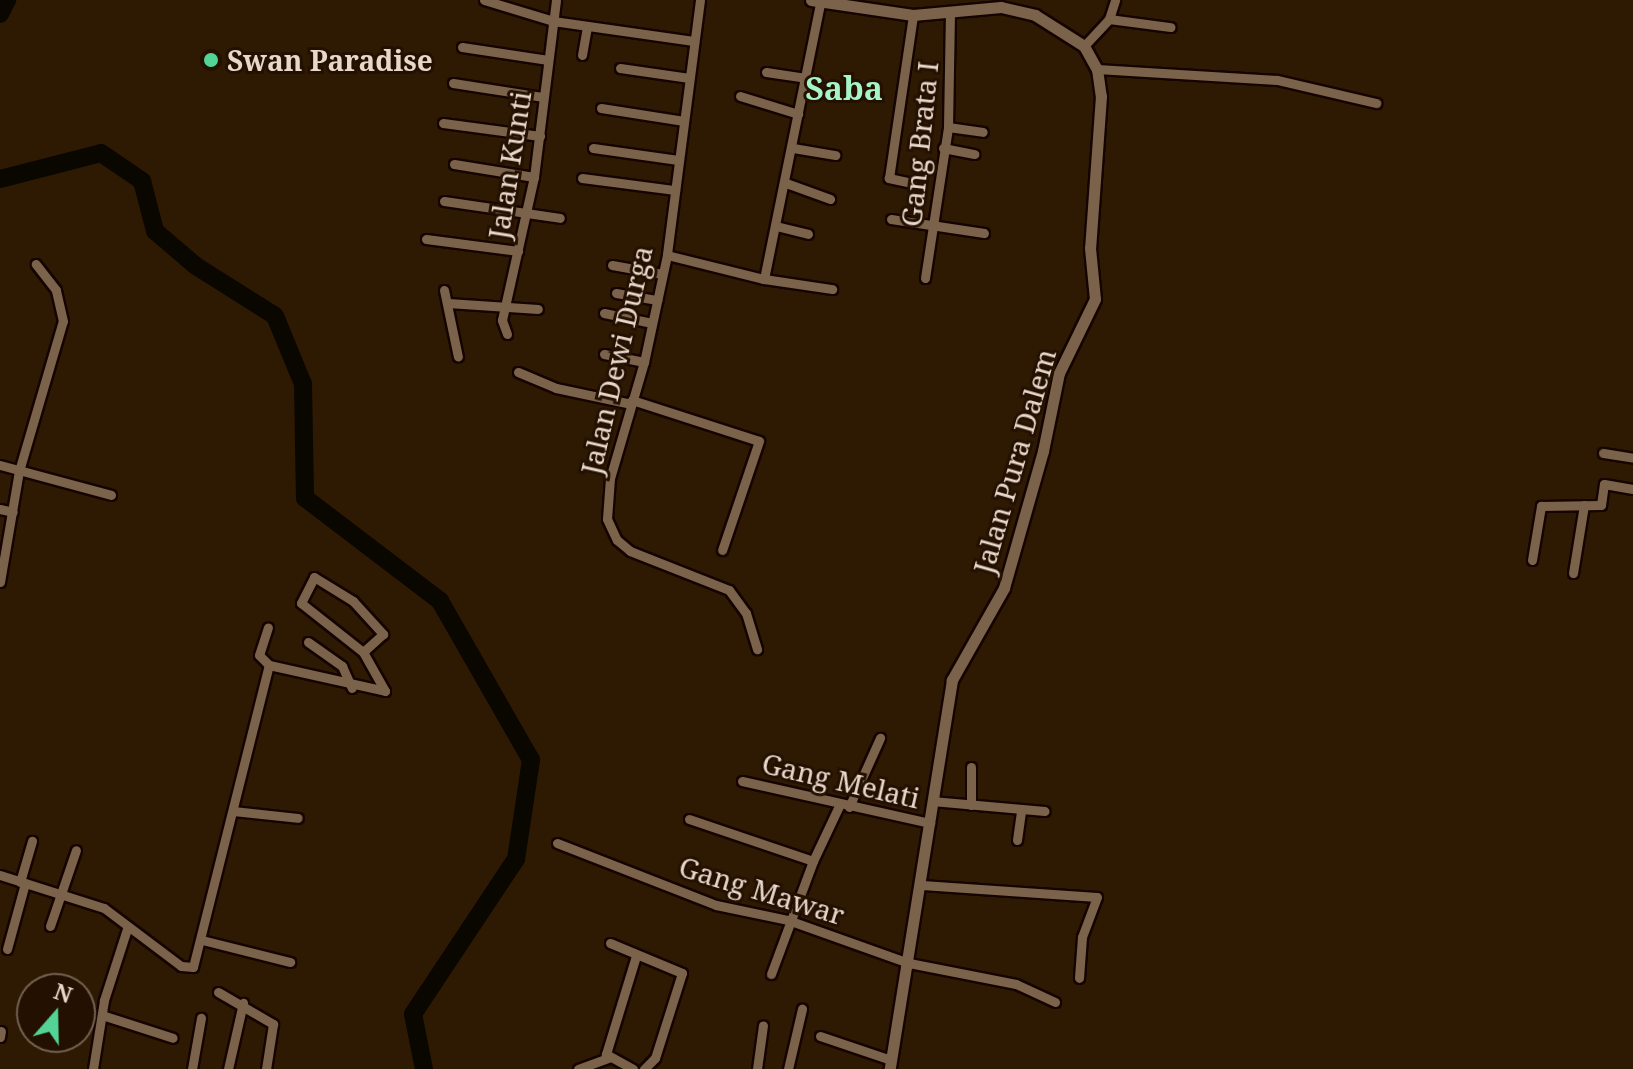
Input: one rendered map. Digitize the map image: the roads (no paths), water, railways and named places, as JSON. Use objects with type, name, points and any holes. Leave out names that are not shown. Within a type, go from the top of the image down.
[{"type":"street","points":[[484,0],[553,21],[694,41]]},
{"type":"street","name":"Jalan Kunti","points":[[507,334],[506,303],[534,177],[556,0]]},
{"type":"street","name":"Jalan Dewi Durga","points":[[700,0],[667,255],[644,362],[607,493],[612,532],[630,551],[729,590],[746,613],[757,649]]},
{"type":"street","points":[[1084,46],[1109,19],[1115,0]]},
{"type":"street","points":[[764,279],[793,148],[818,1]]},
{"type":"street","name":"Jalan Pura Dalem","points":[[818,1],[913,15],[1013,8],[1054,25],[1084,46],[1097,69],[1102,111],[1090,239],[1094,301],[1059,373],[1043,451],[1004,588],[952,680],[922,885],[890,1065]]},
{"type":"street","name":"Gang Brata I","points":[[925,278],[948,127],[950,13]]},
{"type":"street","points":[[912,183],[889,178],[913,15]]},
{"type":"street","points":[[1109,19],[1170,27]]},
{"type":"street","points":[[582,55],[587,26]]},
{"type":"street","points":[[462,47],[548,60]]},
{"type":"street","points":[[620,68],[689,78]]},
{"type":"street","points":[[1097,69],[1277,80],[1376,103]]},
{"type":"street","points":[[766,72],[806,78]]},
{"type":"street","points":[[453,83],[542,97]]},
{"type":"street","points":[[740,96],[798,114]]},
{"type":"street","points":[[601,108],[684,121]]},
{"type":"street","points":[[443,123],[540,136]]},
{"type":"street","points":[[948,127],[983,132]]},
{"type":"street","points":[[593,148],[678,160]]},
{"type":"street","points":[[793,148],[835,155]]},
{"type":"street","points":[[943,148],[974,154]]},
{"type":"street","points":[[454,164],[534,177]]},
{"type":"street","points":[[582,178],[675,190]]},
{"type":"street","points":[[786,183],[830,199]]},
{"type":"street","points":[[444,201],[560,218]]},
{"type":"street","points":[[891,219],[984,233]]},
{"type":"street","points":[[776,226],[808,234]]},
{"type":"street","points":[[426,239],[518,251]]},
{"type":"street","points":[[667,255],[764,279],[832,289]]},
{"type":"street","points":[[0,582],[19,471],[63,321],[56,290],[36,264]]},
{"type":"street","points":[[612,265],[662,274]]},
{"type":"street","points":[[444,290],[458,357]]},
{"type":"street","points":[[616,293],[657,300]]},
{"type":"street","points":[[448,303],[506,303],[538,309]]},
{"type":"street","points":[[604,313],[652,323]]},
{"type":"street","points":[[604,354],[644,362]]},
{"type":"street","points":[[518,372],[556,388],[631,402],[759,441],[722,550]]},
{"type":"street","points":[[1603,453],[1633,458]]},
{"type":"street","points":[[0,465],[111,495]]},
{"type":"street","points":[[1532,560],[1541,506],[1601,505],[1604,484],[1633,489]]},
{"type":"street","points":[[1573,573],[1584,505]]},
{"type":"street","points":[[0,509],[13,512]]},
{"type":"street","points":[[268,627],[259,657],[269,665],[352,688],[386,689],[363,652],[301,603],[312,578],[353,601],[383,634],[363,652]]},
{"type":"street","points":[[308,642],[342,666],[352,688]]},
{"type":"street","points":[[0,875],[104,908],[127,929],[186,968],[195,965],[269,665]]},
{"type":"street","points":[[771,974],[788,920],[813,861],[880,738]]},
{"type":"street","points":[[971,767],[971,805]]},
{"type":"street","name":"Gang Melati","points":[[742,781],[930,823]]},
{"type":"street","points":[[932,801],[1045,811]]},
{"type":"street","points":[[233,811],[298,818]]},
{"type":"street","points":[[1017,840],[1021,811]]},
{"type":"street","points":[[689,819],[813,861]]},
{"type":"street","points":[[7,949],[32,841]]},
{"type":"street","name":"Gang Mawar","points":[[557,843],[716,905],[788,920],[909,963],[1016,984],[1055,1002]]},
{"type":"street","points":[[50,926],[76,850]]},
{"type":"street","points":[[922,885],[1097,897],[1082,937],[1079,978]]},
{"type":"street","points":[[93,1069],[105,1016],[104,1000],[127,929]]},
{"type":"street","points":[[202,940],[290,962]]},
{"type":"street","points":[[610,943],[636,956],[678,968],[682,976],[655,1058],[644,1069]]},
{"type":"street","points":[[608,1058],[636,956]]},
{"type":"street","points":[[218,992],[243,1003],[274,1027],[266,1069]]},
{"type":"street","points":[[228,1069],[243,1003]]},
{"type":"street","points":[[788,1069],[802,1009]]},
{"type":"street","points":[[105,1016],[173,1038]]},
{"type":"street","points":[[192,1069],[201,1018]]},
{"type":"street","points":[[757,1069],[763,1025]]},
{"type":"street","points":[[820,1036],[890,1065]]},
{"type":"street","points":[[578,1069],[608,1058],[633,1069]]},
{"type":"waterway","points":[[0,14],[7,0]]},
{"type":"waterway","points":[[0,179],[101,153],[142,181],[155,231],[196,266],[275,316],[303,384],[305,498],[440,601],[531,760],[516,859],[413,1014],[424,1069]]},
{"type":"place","name":"Swan Paradise","points":[[211,60]]},
{"type":"district","name":"Saba","points":[[844,88]]}]
